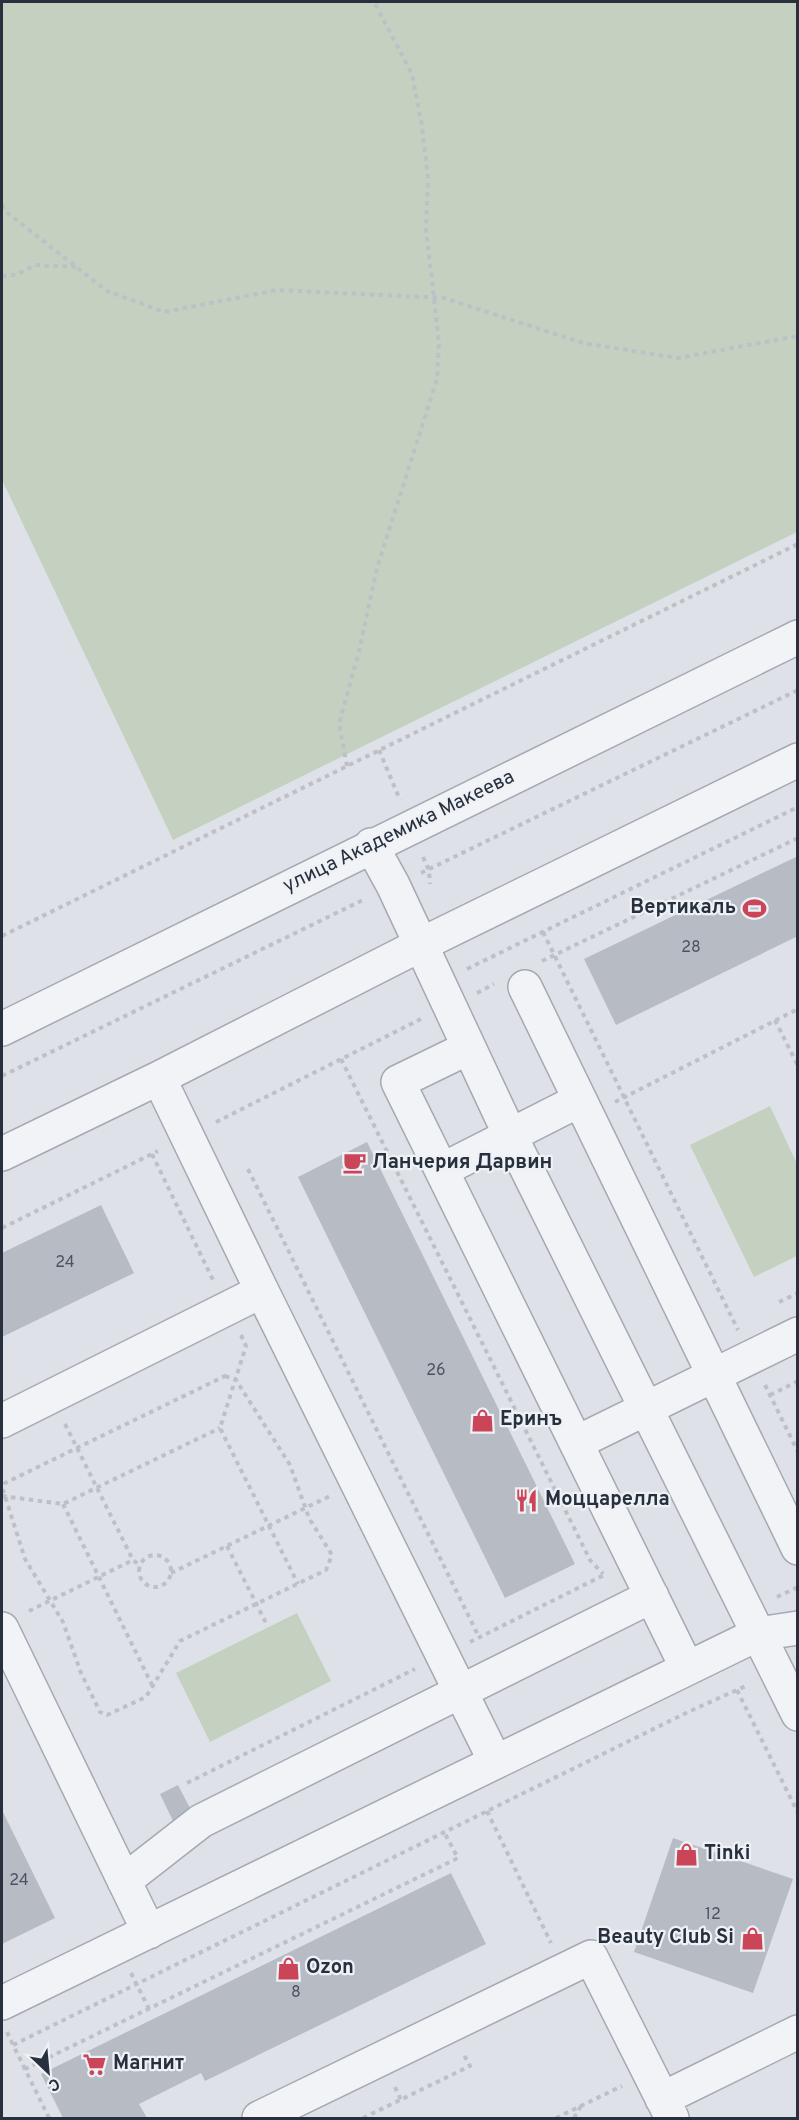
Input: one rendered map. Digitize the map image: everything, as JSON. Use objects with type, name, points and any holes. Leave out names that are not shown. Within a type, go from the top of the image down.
[{"type":"street","name":"улица Академика Макеева","points":[[2,1029],[371,845],[798,637]]},
{"type":"street","points":[[2,1154],[159,1078],[420,945],[798,760]]},
{"type":"street","points":[[371,845],[393,885],[510,1136],[798,1714]]},
{"type":"street","points":[[519,978],[798,1548]]},
{"type":"street","points":[[468,1048],[398,1082],[576,1443],[642,1601],[679,1672]]},
{"type":"street","points":[[159,1078],[495,1761]]},
{"type":"street","points":[[442,1170],[580,1100]]},
{"type":"street","points":[[2,1421],[262,1291]]},
{"type":"street","points":[[576,1443],[798,1334]]},
{"type":"street","points":[[124,1881],[201,1821],[642,1601]]},
{"type":"street","points":[[11,1622],[124,1881],[149,1932]]},
{"type":"street","points":[[2,2003],[758,1634],[798,1628]]},
{"type":"street","points":[[259,2118],[591,1957],[661,2097],[798,2032]]},
{"type":"path","points":[[347,766],[339,724],[359,651],[377,568],[437,379],[439,343],[426,229],[427,168],[422,126],[412,74],[374,2]]},
{"type":"path","points":[[2,205],[5,211],[107,291],[164,312],[277,290],[444,298],[582,343],[678,358],[798,336]]},
{"type":"path","points":[[2,276],[16,275],[35,265],[77,267]]},
{"type":"path","points":[[2,936],[798,544]]},
{"type":"path","points":[[465,970],[798,807]]},
{"type":"path","points":[[2,1228],[448,1005],[519,978],[555,955],[798,838]]},
{"type":"path","points":[[543,932],[798,1452]]},
{"type":"path","points":[[614,1102],[798,1009]]},
{"type":"path","points":[[775,1020],[798,1066]]},
{"type":"path","points":[[791,1053],[798,1050]]},
{"type":"path","points":[[341,1059],[590,1560],[604,1575],[642,1601]]},
{"type":"path","points":[[152,1154],[246,1346],[220,1428],[298,1584]]},
{"type":"path","points":[[248,1169],[479,1637]]},
{"type":"path","points":[[779,1302],[798,1293]]},
{"type":"path","points":[[225,1376],[236,1380],[290,1465],[309,1518],[332,1555],[326,1570],[180,1641],[146,1696],[107,1715],[100,1712],[81,1672],[63,1622],[25,1559],[2,1496],[5,1483],[225,1376]]},
{"type":"path","points":[[770,1395],[798,1381]]},
{"type":"path","points":[[51,1396],[133,1560],[141,1566]]},
{"type":"path","points":[[2,1496],[63,1504],[220,1428]]},
{"type":"path","points":[[171,1573],[169,1562],[159,1556],[148,1557],[141,1566],[141,1577],[149,1585],[155,1587],[165,1583],[171,1573],[357,1482]]},
{"type":"path","points":[[63,1504],[153,1687]]},
{"type":"path","points":[[227,1546],[266,1623]]},
{"type":"path","points":[[11,1622],[133,1560]]},
{"type":"path","points":[[187,1783],[604,1575]]},
{"type":"path","points":[[49,2118],[13,2045],[688,1712],[776,1671]]},
{"type":"path","points":[[679,1672],[688,1712]]},
{"type":"path","points":[[737,1690],[798,1813]]},
{"type":"path","points":[[487,1811],[556,1953]]},
{"type":"path","points":[[25,2069],[458,1858],[444,1832]]},
{"type":"path","points":[[363,2118],[470,2066],[450,2026]]},
{"type":"path","points":[[556,2118],[581,2106],[661,2097]]},
{"type":"path","points":[[574,2118],[581,2106]]},
{"type":"green space","points":[[2,2],[797,2],[797,532],[173,840],[2,480]]},
{"type":"green space","points":[[770,1106],[797,1164],[797,1256],[754,1277],[690,1145]]},
{"type":"green space","points":[[297,1613],[331,1681],[210,1742],[176,1673]]},
{"type":"building","points":[[798,856],[798,936],[616,1025],[584,959]]},
{"type":"building","points":[[367,1142],[575,1564],[505,1598],[298,1177]]},
{"type":"building","points":[[101,1205],[134,1273],[2,1337],[2,1253]]},
{"type":"building","points":[[178,1785],[193,1814],[174,1823],[160,1794]]},
{"type":"building","points":[[2,1810],[55,1918],[2,1944]]},
{"type":"building","points":[[673,1838],[793,1879],[753,1993],[634,1952]]},
{"type":"building","points":[[451,1873],[486,1944],[205,2081],[201,2073],[139,2104],[147,2118],[63,2118],[41,2074]]},
{"type":"place","name":"Вертикаль","points":[[754,908]]},
{"type":"place","name":"Ланчерия Дарвин","points":[[354,1163]]},
{"type":"place","name":"Еринъ","points":[[482,1420]]},
{"type":"place","name":"Моццарелла","points":[[527,1500]]},
{"type":"place","name":"Tinki","points":[[686,1854]]},
{"type":"place","name":"Beauty Club Si","points":[[752,1938]]},
{"type":"place","name":"Ozon","points":[[288,1968]]},
{"type":"place","name":"Магнит","points":[[95,2064]]}]
